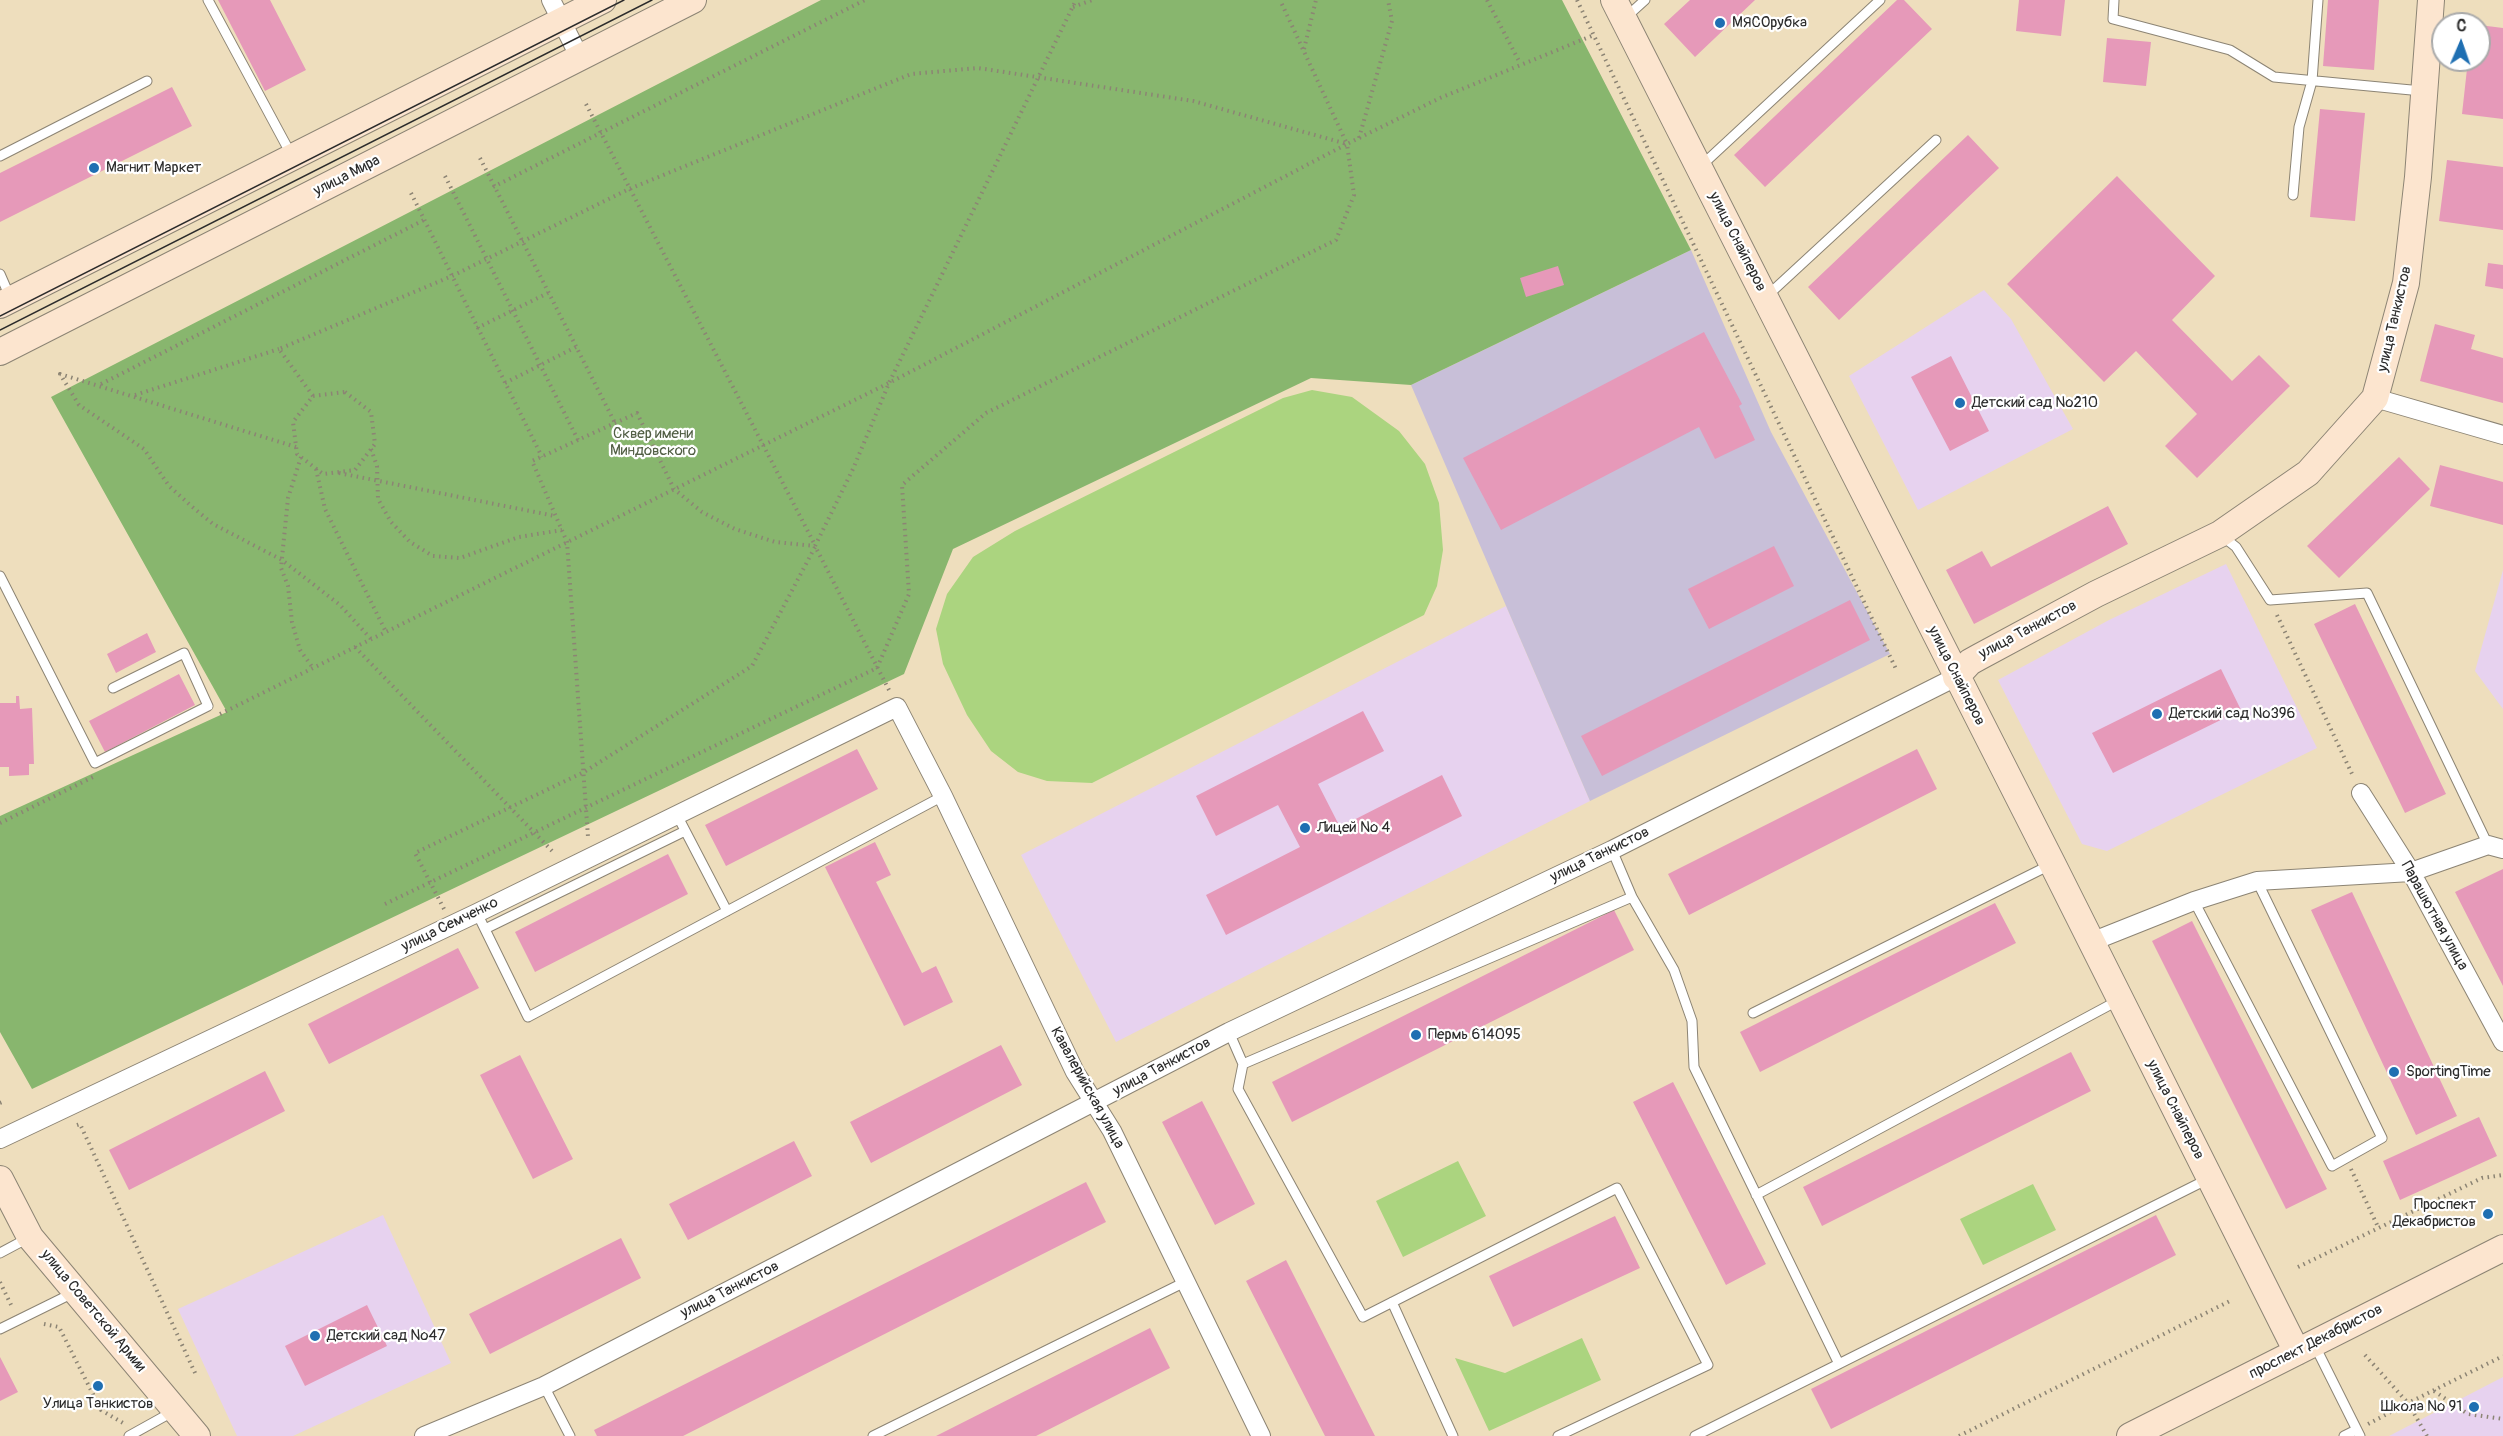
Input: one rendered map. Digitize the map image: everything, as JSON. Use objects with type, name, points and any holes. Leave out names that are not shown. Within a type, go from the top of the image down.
[{"type":"street","points":[[6,302],[294,158],[556,10],[603,0]]},
{"type":"street","name":"улица Мира","points":[[0,352],[693,0]]},
{"type":"street","name":"улица Танкистов","points":[[424,1436],[544,1386],[1229,1032],[1612,850],[1956,677],[1970,662],[2096,594],[2220,534],[2308,473],[2376,398],[2406,283],[2425,91],[2431,0]]},
{"type":"street","points":[[556,10],[580,58]]},
{"type":"street","name":"улица Снайперов","points":[[1619,10],[2052,863],[2209,1179],[2305,1348]]},
{"type":"street","points":[[2376,398],[2503,435]]},
{"type":"street","name":"Кавалерийская улица","points":[[897,707],[943,796],[1075,1072],[1096,1101],[1260,1436]]},
{"type":"street","name":"улица Семченко","points":[[0,1139],[481,921],[681,823],[897,707]]},
{"type":"street","name":"Парашютная улица","points":[[2361,792],[2411,872],[2503,1042]]},
{"type":"street","points":[[2091,942],[2194,901],[2257,881],[2411,872],[2495,847]]},
{"type":"street","name":"улица Советской Армии","points":[[0,1179],[30,1237],[197,1436]]},
{"type":"street","name":"проспект Декабристов","points":[[2130,1436],[2503,1248]]},
{"type":"lane","points":[[208,0],[294,158]]},
{"type":"lane","points":[[1619,10],[1644,0]]},
{"type":"lane","points":[[1699,168],[1880,0]]},
{"type":"lane","points":[[2115,0],[2113,19],[2230,50],[2274,77],[2425,91]]},
{"type":"lane","points":[[2293,195],[2299,127],[2312,81],[2318,0]]},
{"type":"lane","points":[[0,156],[147,81]]},
{"type":"lane","points":[[1765,298],[1936,140]]},
{"type":"lane","points":[[0,274],[6,302]]},
{"type":"lane","points":[[2220,534],[2236,547],[2270,600],[2367,593],[2495,847]]},
{"type":"lane","points":[[0,576],[95,763],[208,706],[184,653],[113,688]]},
{"type":"lane","points":[[481,921],[528,1017],[943,796]]},
{"type":"lane","points":[[681,823],[726,911]]},
{"type":"lane","points":[[1612,850],[1632,897],[1674,970],[1692,1021],[1694,1066],[1839,1364]]},
{"type":"lane","points":[[1754,1013],[2052,863]]},
{"type":"lane","points":[[2194,901],[2332,1166],[2382,1138],[2257,881]]},
{"type":"lane","points":[[1243,1064],[1632,897]]},
{"type":"lane","points":[[1756,1195],[2119,1000]]},
{"type":"lane","points":[[1229,1032],[1243,1064],[1238,1089],[1363,1317],[1617,1188],[1708,1365],[1558,1436]]},
{"type":"lane","points":[[1695,1436],[2209,1179]]},
{"type":"lane","points":[[0,1253],[30,1237]]},
{"type":"lane","points":[[873,1436],[1185,1282]]},
{"type":"lane","points":[[0,1329],[75,1292]]},
{"type":"lane","points":[[1392,1302],[1454,1436]]},
{"type":"lane","points":[[2305,1348],[2358,1433],[2343,1436]]},
{"type":"lane","points":[[544,1386],[570,1436]]},
{"type":"lane","points":[[134,1434],[176,1410]]},
{"type":"path","points":[[493,187],[865,0]]},
{"type":"path","points":[[447,915],[415,853],[584,772],[752,666],[853,469],[889,383],[1076,0]]},
{"type":"path","points":[[1073,7],[1092,0]]},
{"type":"path","points":[[385,904],[877,668],[909,594],[902,485],[986,413],[1336,240],[1354,195],[1347,144],[1280,0]]},
{"type":"path","points":[[1303,49],[1316,0]]},
{"type":"path","points":[[1359,138],[1392,21],[1388,0]]},
{"type":"path","points":[[1487,0],[1520,63]]},
{"type":"path","points":[[1577,0],[1896,669]]},
{"type":"path","points":[[209,719],[889,383],[1359,138],[1440,98],[1520,63],[1594,35]]},
{"type":"path","points":[[135,395],[279,349],[488,260],[629,189],[911,74],[978,68],[1038,77],[1193,102],[1347,144]]},
{"type":"path","points":[[586,104],[897,707]]},
{"type":"path","points":[[480,158],[615,423]]},
{"type":"path","points":[[446,176],[578,440]]},
{"type":"path","points":[[411,193],[542,457]]},
{"type":"path","points":[[100,384],[424,220]]},
{"type":"path","points":[[477,328],[548,293]]},
{"type":"path","points":[[505,383],[576,348]]},
{"type":"path","points":[[279,349],[313,396]]},
{"type":"path","points":[[296,447],[100,384],[60,374],[79,405],[144,449],[169,486],[190,506],[213,524],[282,560],[340,605],[371,639]]},
{"type":"path","points":[[345,392],[370,412],[375,444],[355,470],[323,474],[301,457],[296,447],[293,422],[313,396],[345,392]]},
{"type":"path","points":[[589,847],[567,542],[532,461],[637,413],[674,489],[702,512],[735,529],[775,542],[815,546]]},
{"type":"path","points":[[371,449],[377,466],[378,500],[391,522],[410,542],[433,556],[460,558],[519,537],[561,530]]},
{"type":"path","points":[[301,457],[288,498],[282,560],[292,622],[300,650],[313,668]]},
{"type":"path","points":[[316,469],[325,509],[386,632]]},
{"type":"path","points":[[335,472],[556,516]]},
{"type":"path","points":[[2270,600],[2361,792]]},
{"type":"path","points":[[355,647],[561,860]]},
{"type":"path","points":[[0,823],[94,776]]},
{"type":"path","points":[[0,1103],[5,1101]]},
{"type":"path","points":[[70,1128],[80,1124],[196,1375]]},
{"type":"path","points":[[2346,1158],[2378,1227]]},
{"type":"path","points":[[2298,1267],[2482,1178],[2503,1175]]},
{"type":"path","points":[[0,1282],[18,1319],[59,1327],[101,1410],[134,1434]]},
{"type":"path","points":[[1959,1436],[2230,1301]]},
{"type":"path","points":[[2366,1355],[2408,1403],[2427,1436]]},
{"type":"path","points":[[2358,1433],[2408,1403],[2503,1356]]},
{"type":"path","points":[[2433,1390],[2468,1414],[2503,1419]]},
{"type":"shaded area","points":[[1691,250],[1771,432],[1890,654],[1590,801],[1411,385]]},
{"type":"shaded area","name":"Детский сад №210","points":[[1984,290],[2011,319],[2073,429],[1918,510],[1849,376]]},
{"type":"shaded area","name":"Детский сад №396","points":[[2226,564],[2317,748],[2107,851],[2082,844],[1998,680],[2109,620]]},
{"type":"shaded area","points":[[2503,570],[2503,709],[2475,671]]},
{"type":"shaded area","name":"Лицей № 4","points":[[1506,606],[1590,801],[1116,1042],[1021,855]]},
{"type":"shaded area","name":"Детский сад №47","points":[[383,1215],[451,1363],[293,1436],[237,1436],[178,1309]]},
{"type":"shaded area","name":"Школа № 91","points":[[2503,1377],[2503,1436],[2389,1436]]},
{"type":"green space","name":"Сквер имени Миндовского","points":[[821,0],[1562,0],[1691,250],[1411,385],[1311,378],[953,549],[904,674],[32,1089],[0,1032],[0,816],[227,712],[51,397]]},
{"type":"green space","points":[[1312,390],[1352,397],[1399,431],[1425,464],[1439,503],[1443,550],[1437,586],[1424,615],[1092,783],[1047,781],[1018,772],[991,751],[967,715],[943,664],[936,629],[947,594],[973,557],[1015,531],[1283,398]]},
{"type":"green space","points":[[1458,1161],[1486,1216],[1403,1257],[1376,1201]]},
{"type":"green space","points":[[2033,1184],[2056,1230],[1983,1265],[1960,1219]]},
{"type":"green space","points":[[1582,1338],[1601,1380],[1489,1431],[1455,1358],[1505,1373]]},
{"type":"building","points":[[218,0],[270,0],[306,70],[265,91]]},
{"type":"building","points":[[1690,0],[1755,0],[1695,57],[1664,24]]},
{"type":"building","points":[[1897,0],[1904,0],[1932,29],[1765,187],[1734,155]]},
{"type":"building","points":[[2019,0],[2065,0],[2061,36],[2016,31]]},
{"type":"building","points":[[2328,0],[2379,0],[2374,70],[2323,66]]},
{"type":"building","points":[[2491,26],[2503,28],[2503,119],[2462,114],[2467,72],[2491,72]]},
{"type":"building","points":[[2107,38],[2151,42],[2146,86],[2103,82]]},
{"type":"building","points":[[172,87],[192,126],[0,222],[0,173]]},
{"type":"building","points":[[2320,109],[2365,113],[2355,221],[2310,217]]},
{"type":"building","points":[[1968,135],[1999,168],[1839,320],[1808,287]]},
{"type":"building","points":[[2447,160],[2503,167],[2503,230],[2439,221]]},
{"type":"building","points":[[2117,176],[2215,276],[2172,320],[2232,381],[2259,355],[2290,386],[2197,478],[2165,446],[2197,414],[2136,351],[2104,382],[2007,284]]},
{"type":"building","points":[[2488,263],[2503,265],[2503,289],[2485,286]]},
{"type":"building","points":[[1558,266],[1564,285],[1526,297],[1520,278]]},
{"type":"building","points":[[2435,324],[2475,335],[2471,349],[2503,358],[2503,403],[2420,381]]},
{"type":"building","points":[[1704,332],[1742,404],[1739,406],[1755,440],[1715,459],[1699,427],[1501,530],[1463,458]]},
{"type":"building","points":[[1951,356],[1989,431],[1950,451],[1911,377]]},
{"type":"building","points":[[2399,457],[2430,489],[2339,578],[2307,546]]},
{"type":"building","points":[[2440,465],[2503,482],[2503,525],[2430,506]]},
{"type":"building","points":[[2108,506],[2128,544],[1974,624],[1946,570],[1982,551],[1991,567]]},
{"type":"building","points":[[1774,546],[1794,586],[1709,629],[1688,589]]},
{"type":"building","points":[[1850,600],[1870,640],[1602,776],[1581,736]]},
{"type":"building","points":[[2355,604],[2446,794],[2405,813],[2314,624]]},
{"type":"building","points":[[147,633],[156,652],[116,673],[107,654]]},
{"type":"building","points":[[2221,669],[2241,710],[2113,773],[2092,733]]},
{"type":"building","points":[[179,674],[195,705],[105,752],[89,721]]},
{"type":"building","points":[[16,696],[19,696],[20,709],[32,708],[34,764],[29,764],[29,775],[9,776],[9,767],[0,767],[0,703],[16,703]]},
{"type":"building","points":[[1363,711],[1384,751],[1318,784],[1340,827],[1442,775],[1462,816],[1226,935],[1206,895],[1300,847],[1278,805],[1216,836],[1196,796]]},
{"type":"building","points":[[857,749],[878,789],[726,866],[705,825]]},
{"type":"building","points":[[1917,749],[1937,789],[1689,915],[1668,874]]},
{"type":"building","points":[[875,842],[891,875],[876,882],[922,973],[936,966],[953,1002],[904,1026],[825,867]]},
{"type":"building","points":[[668,854],[688,894],[535,972],[515,932]]},
{"type":"building","points":[[2503,869],[2503,986],[2455,892]]},
{"type":"building","points":[[2352,892],[2457,1116],[2416,1135],[2311,910]]},
{"type":"building","points":[[1995,903],[2016,943],[1760,1072],[1740,1032]]},
{"type":"building","points":[[1614,910],[1634,950],[1292,1122],[1272,1082]]},
{"type":"building","points":[[2192,921],[2327,1189],[2286,1209],[2152,941]]},
{"type":"building","points":[[458,948],[479,988],[329,1064],[308,1024]]},
{"type":"building","points":[[1001,1045],[1022,1085],[871,1163],[850,1122]]},
{"type":"building","points":[[2071,1052],[2091,1091],[1822,1226],[1803,1187]]},
{"type":"building","points":[[520,1055],[573,1159],[533,1179],[480,1075]]},
{"type":"building","points":[[265,1071],[285,1111],[129,1190],[109,1150]]},
{"type":"building","points":[[1673,1082],[1766,1264],[1726,1285],[1633,1102]]},
{"type":"building","points":[[1202,1101],[1255,1204],[1215,1225],[1162,1122]]},
{"type":"building","points":[[2479,1117],[2497,1156],[2400,1200],[2383,1161]]},
{"type":"building","points":[[794,1141],[812,1176],[688,1240],[669,1204]]},
{"type":"building","points":[[1086,1182],[1106,1222],[683,1436],[597,1436],[594,1430]]},
{"type":"building","points":[[2156,1215],[2176,1255],[1831,1429],[1811,1389]]},
{"type":"building","points":[[1615,1216],[1640,1268],[1513,1327],[1489,1276]]},
{"type":"building","points":[[621,1238],[641,1278],[490,1354],[469,1314]]},
{"type":"building","points":[[1286,1260],[1375,1436],[1325,1436],[1246,1281]]},
{"type":"building","points":[[367,1305],[387,1346],[305,1386],[285,1346]]},
{"type":"building","points":[[1150,1328],[1170,1368],[1036,1436],[936,1436]]},
{"type":"building","points":[[0,1357],[18,1392],[0,1401]]},
{"type":"tram line","points":[[0,316],[624,0]]},
{"type":"tram line","points":[[0,330],[652,0]]},
{"type":"place","name":"МЯСОрубка","points":[[1720,23]]},
{"type":"place","name":"Магнит Маркет","points":[[94,168]]},
{"type":"place","name":"Детский сад №210","points":[[1960,403]]},
{"type":"place","name":"Детский сад №396","points":[[2157,714]]},
{"type":"place","name":"Лицей № 4","points":[[1305,828]]},
{"type":"place","name":"Пермь 614095","points":[[1416,1035]]},
{"type":"place","name":"SportingTime","points":[[2394,1072]]},
{"type":"place","name":"Проспект Декабристов","points":[[2488,1214]]},
{"type":"place","name":"Детский сад №47","points":[[315,1336]]},
{"type":"place","name":"Улица Танкистов","points":[[98,1386]]},
{"type":"place","name":"Школа № 91","points":[[2474,1407]]}]
